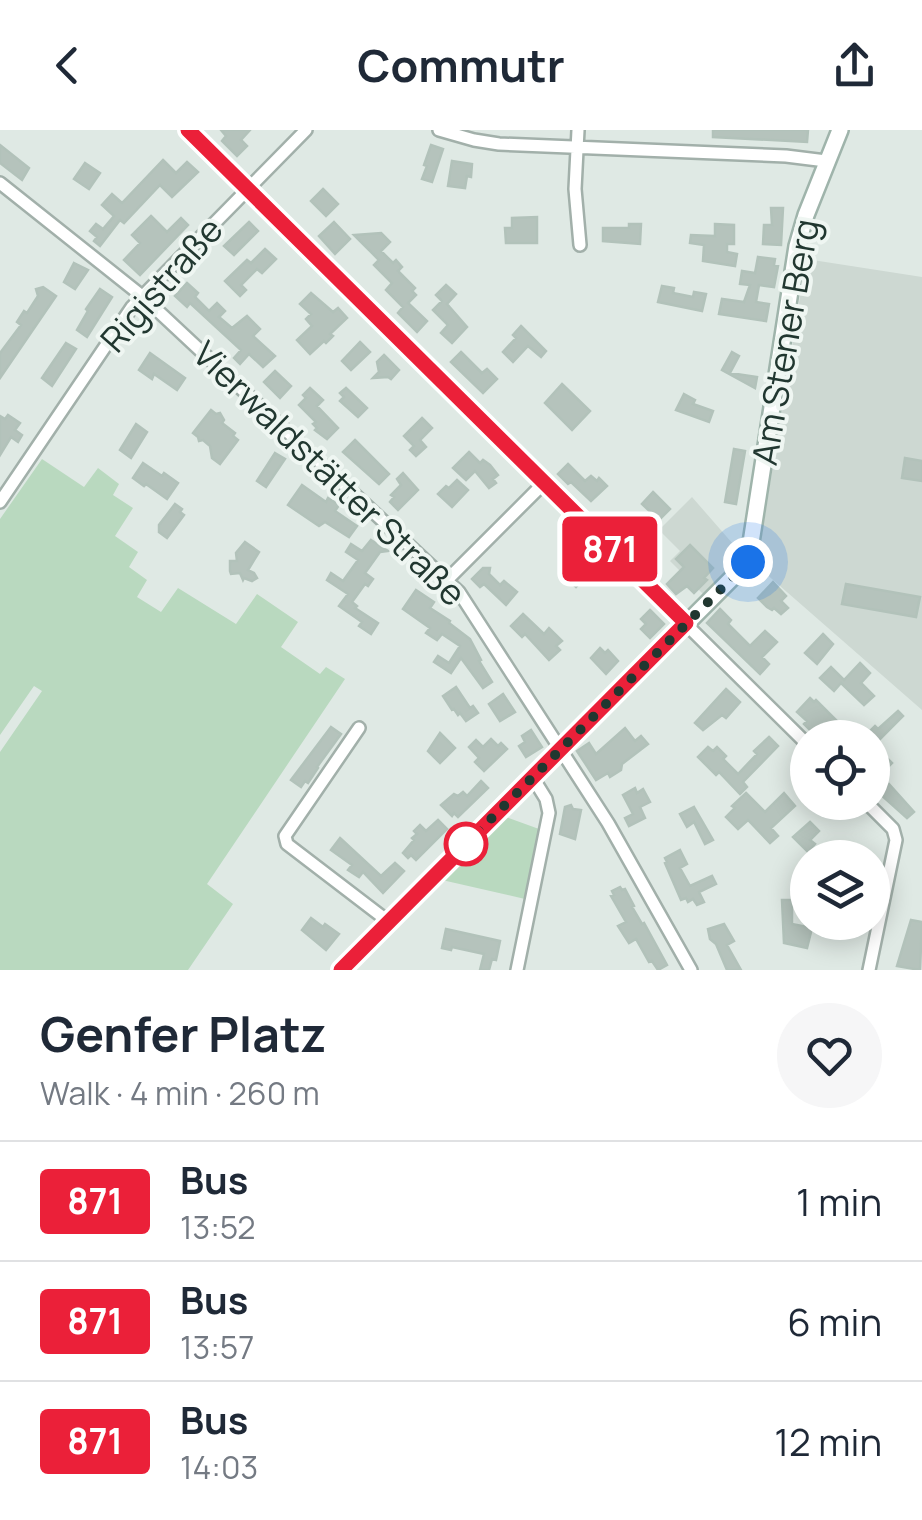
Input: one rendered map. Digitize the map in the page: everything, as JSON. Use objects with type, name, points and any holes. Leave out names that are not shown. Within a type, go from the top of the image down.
[{"type":"street","points":[[188,130],[790,727]]},
{"type":"street","name":"Rigistraße","points":[[0,502],[142,296],[306,130]]},
{"type":"street","points":[[439,130],[487,142],[826,161]]},
{"type":"street","points":[[578,130],[576,213],[580,246]]},
{"type":"street","name":"Am Stener Berg","points":[[686,623],[749,559],[796,250],[840,130]]},
{"type":"street","name":"Vierwaldstätter Straße","points":[[0,183],[142,296],[448,579],[608,823],[691,970]]},
{"type":"street","points":[[448,579],[543,484]]},
{"type":"street","points":[[340,970],[686,623]]},
{"type":"street","points":[[359,728],[285,836],[286,844],[389,922]]},
{"type":"street","points":[[516,970],[548,813],[546,798],[533,778]]},
{"type":"street","points":[[868,970],[896,840],[893,829],[884,820]]},
{"type":"shaded area","points":[[806,259],[922,277],[922,710],[757,566]]},
{"type":"shaded area","points":[[692,497],[740,552],[703,594],[670,561],[680,551],[659,530]]},
{"type":"green space","points":[[42,459],[84,487],[98,468],[119,484],[113,495],[133,508],[115,536],[138,552],[129,567],[147,580],[137,597],[161,612],[178,588],[236,624],[257,594],[298,622],[281,647],[320,674],[326,667],[345,679],[207,884],[233,904],[188,970],[0,970],[0,752],[42,691],[34,686],[0,735],[0,519]]},
{"type":"green space","points":[[506,817],[539,829],[525,899],[442,880]]},
{"type":"building","points":[[221,130],[250,130],[241,140],[247,146],[237,156],[222,141],[226,136]]},
{"type":"building","points":[[713,130],[808,130],[807,142],[713,137]]},
{"type":"building","points":[[0,145],[29,168],[22,180],[0,163]]},
{"type":"building","points":[[431,145],[443,149],[432,182],[422,179]]},
{"type":"building","points":[[163,160],[176,173],[187,162],[198,172],[172,197],[160,185],[124,223],[120,220],[100,246],[90,231],[96,224],[103,229],[114,216],[102,205],[112,194],[122,203]]},
{"type":"building","points":[[452,161],[472,164],[465,188],[448,186]]},
{"type":"building","points":[[85,163],[100,173],[89,189],[74,179]]},
{"type":"building","points":[[323,189],[338,204],[326,216],[311,201]]},
{"type":"building","points":[[771,208],[783,208],[781,245],[763,244],[764,225],[772,225]]},
{"type":"building","points":[[151,216],[167,232],[181,218],[188,225],[140,275],[124,260],[140,243],[132,235]]},
{"type":"building","points":[[537,217],[537,243],[506,243],[505,228],[512,228],[512,218]]},
{"type":"building","points":[[249,222],[258,231],[234,255],[224,246]]},
{"type":"building","points":[[334,222],[350,239],[335,254],[319,236]]},
{"type":"building","points":[[629,224],[641,224],[640,244],[603,241],[603,228],[629,228]]},
{"type":"building","points":[[715,224],[734,225],[734,244],[727,244],[727,252],[737,254],[735,266],[703,261],[704,245],[690,243],[691,235],[715,236]]},
{"type":"building","points":[[381,233],[390,242],[381,251],[393,263],[396,260],[402,267],[398,271],[415,288],[412,291],[416,295],[408,303],[427,321],[417,332],[398,313],[403,307],[386,290],[392,283],[374,265],[379,260],[354,235]]},
{"type":"building","points":[[265,249],[276,259],[262,273],[257,269],[241,285],[246,290],[240,296],[225,281]]},
{"type":"building","points":[[758,257],[775,259],[774,265],[778,266],[774,287],[759,285],[756,302],[769,304],[766,321],[719,314],[722,299],[744,302],[750,285],[740,284],[742,271],[755,273]]},
{"type":"building","points":[[74,263],[88,270],[75,289],[64,282]]},
{"type":"building","points":[[187,283],[209,311],[217,303],[225,311],[219,317],[232,328],[247,316],[260,329],[253,336],[275,356],[263,367],[249,354],[240,364],[234,358],[241,350],[190,303],[187,307],[175,296]]},
{"type":"building","points":[[446,285],[456,294],[447,304],[467,327],[452,343],[441,333],[448,325],[433,310],[442,301],[436,295]]},
{"type":"building","points":[[662,286],[693,297],[694,292],[706,294],[702,311],[658,302]]},
{"type":"building","points":[[43,287],[56,296],[0,378],[0,353],[21,325],[17,322],[24,311],[27,313],[38,296],[36,289]]},
{"type":"building","points":[[100,289],[112,297],[87,337],[77,330]]},
{"type":"building","points":[[311,293],[333,312],[338,308],[347,318],[326,343],[310,354],[297,340],[312,326],[306,319],[311,314],[300,304]]},
{"type":"building","points":[[521,326],[546,351],[541,357],[528,346],[513,362],[503,352]]},
{"type":"building","points":[[360,342],[370,352],[351,370],[342,361]]},
{"type":"building","points":[[66,343],[76,349],[52,386],[42,378]]},
{"type":"building","points":[[461,352],[482,373],[487,369],[497,379],[483,393],[451,362]]},
{"type":"building","points":[[732,352],[739,356],[730,373],[757,377],[755,388],[722,370]]},
{"type":"building","points":[[150,353],[185,378],[177,390],[154,374],[152,379],[139,370]]},
{"type":"building","points":[[384,355],[399,370],[391,379],[373,378],[379,372],[377,362]]},
{"type":"building","points":[[275,371],[291,386],[280,398],[264,382]]},
{"type":"building","points":[[562,384],[590,411],[572,430],[545,403]]},
{"type":"building","points":[[310,388],[323,400],[317,406],[338,428],[327,439],[315,430],[316,422],[299,405]]},
{"type":"building","points":[[346,388],[367,408],[358,417],[340,401],[344,397],[340,393]]},
{"type":"building","points":[[684,394],[695,400],[693,404],[713,411],[709,422],[676,410]]},
{"type":"building","points":[[211,410],[220,413],[222,423],[238,440],[220,464],[212,458],[210,446],[193,433]]},
{"type":"building","points":[[8,415],[20,423],[15,430],[22,435],[18,442],[11,437],[0,455],[0,416],[5,419]]},
{"type":"building","points":[[422,418],[432,428],[420,440],[426,447],[416,456],[410,450],[414,446],[404,436]]},
{"type":"building","points":[[136,424],[147,432],[131,458],[120,450]]},
{"type":"building","points":[[355,440],[389,474],[379,484],[343,452]]},
{"type":"building","points":[[734,449],[745,451],[736,504],[725,502]]},
{"type":"building","points":[[469,452],[498,475],[489,488],[475,471],[466,480],[453,468]]},
{"type":"building","points":[[275,453],[285,459],[266,487],[257,481]]},
{"type":"building","points":[[905,458],[922,461],[922,481],[902,478]]},
{"type":"building","points":[[143,463],[178,483],[167,499],[133,478]]},
{"type":"building","points":[[568,464],[585,481],[591,476],[607,486],[591,501],[558,474]]},
{"type":"building","points":[[403,473],[418,490],[398,510],[390,502],[401,485],[397,479]]},
{"type":"building","points":[[457,480],[468,490],[452,507],[438,494]]},
{"type":"building","points":[[302,485],[326,502],[328,498],[339,505],[335,511],[357,526],[349,537],[325,522],[319,526],[288,505]]},
{"type":"building","points":[[653,492],[670,509],[659,520],[642,504]]},
{"type":"building","points":[[175,504],[184,515],[167,538],[159,532],[159,525]]},
{"type":"building","points":[[371,540],[388,551],[380,552],[365,573],[373,579],[352,602],[378,623],[371,634],[359,626],[362,622],[339,606],[348,594],[327,580],[331,573],[343,581],[358,560],[346,552],[351,544],[362,551]]},
{"type":"building","points":[[245,542],[259,552],[248,570],[257,578],[252,581],[230,571],[230,561],[237,561],[236,553]]},
{"type":"building","points":[[690,545],[713,568],[694,593],[687,586],[676,594],[667,584],[684,567],[676,559]]},
{"type":"building","points":[[587,551],[594,557],[590,561],[595,566],[576,587],[565,576]]},
{"type":"building","points":[[483,568],[490,568],[489,574],[500,585],[504,581],[517,592],[506,605],[484,584],[480,587],[472,579]]},
{"type":"building","points":[[773,582],[786,596],[781,601],[788,608],[781,614],[758,598]]},
{"type":"building","points":[[846,584],[920,597],[916,617],[842,604]]},
{"type":"building","points":[[416,590],[434,602],[430,608],[470,639],[492,682],[483,688],[461,658],[451,673],[434,662],[438,656],[449,663],[460,646],[442,634],[437,640],[426,633],[430,628],[403,609]]},
{"type":"building","points":[[720,609],[731,620],[728,624],[750,646],[765,631],[777,642],[762,657],[769,664],[760,674],[707,623]]},
{"type":"building","points":[[650,610],[664,624],[650,638],[641,629],[646,624],[641,619]]},
{"type":"building","points":[[523,614],[544,634],[549,628],[562,641],[556,646],[560,650],[549,660],[525,634],[522,637],[511,626]]},
{"type":"building","points":[[823,634],[833,644],[817,664],[805,653]]},
{"type":"building","points":[[600,648],[605,653],[608,650],[618,661],[606,674],[591,658]]},
{"type":"building","points":[[860,663],[870,673],[861,683],[874,696],[864,705],[841,683],[834,691],[820,678],[831,667],[844,680]]},
{"type":"building","points":[[456,687],[478,713],[466,721],[443,696]]},
{"type":"building","points":[[726,689],[740,702],[726,718],[722,715],[703,730],[695,723]]},
{"type":"building","points":[[503,694],[515,712],[500,721],[489,704]]},
{"type":"building","points":[[810,698],[836,720],[806,720],[797,712]]},
{"type":"building","points":[[898,711],[903,716],[890,729],[888,720]]},
{"type":"building","points":[[331,727],[341,734],[308,783],[305,781],[301,787],[291,780]]},
{"type":"building","points":[[625,728],[635,741],[641,736],[648,744],[622,764],[621,770],[596,780],[577,751],[589,743],[596,754]]},
{"type":"building","points":[[531,730],[542,747],[526,757],[519,746],[525,742],[522,736]]},
{"type":"building","points":[[440,733],[455,748],[440,763],[428,751]]},
{"type":"building","points":[[769,737],[778,746],[743,782],[747,787],[740,794],[698,757],[708,747],[713,751],[717,747],[738,774]]},
{"type":"building","points":[[491,739],[507,749],[484,771],[469,747],[476,740],[483,747]]},
{"type":"building","points":[[481,781],[488,788],[458,817],[441,805],[454,794],[463,792],[467,796]]},
{"type":"building","points":[[890,785],[914,812],[907,818],[890,803]]},
{"type":"building","points":[[635,788],[637,793],[643,789],[650,802],[640,807],[645,818],[629,826],[625,818],[633,814],[623,795]]},
{"type":"building","points":[[746,793],[765,812],[784,793],[790,800],[790,811],[771,828],[778,836],[770,843],[748,820],[738,829],[726,817],[735,808],[732,806]]},
{"type":"building","points":[[571,805],[581,810],[575,839],[560,834],[565,807]]},
{"type":"building","points":[[694,807],[713,840],[705,844],[694,822],[687,827],[680,814]]},
{"type":"building","points":[[438,820],[447,829],[416,860],[411,855],[408,858],[403,853],[417,834],[414,831],[420,825],[426,831]]},
{"type":"building","points":[[810,822],[819,831],[810,840],[793,837]]},
{"type":"building","points":[[340,838],[381,876],[395,863],[404,871],[383,893],[363,872],[359,877],[348,870],[352,865],[331,850]]},
{"type":"building","points":[[680,850],[687,864],[680,868],[690,886],[712,876],[716,884],[699,892],[704,902],[697,905],[693,899],[681,900],[665,863],[665,858]]},
{"type":"building","points":[[620,887],[625,889],[667,965],[658,970],[636,939],[629,943],[618,926],[626,922],[611,896]]},
{"type":"building","points":[[782,900],[790,900],[790,940],[809,940],[807,948],[784,943]]},
{"type":"building","points":[[311,918],[339,934],[326,950],[302,930]]},
{"type":"building","points":[[911,920],[922,922],[920,970],[897,966]]},
{"type":"building","points":[[724,924],[734,941],[727,945],[741,970],[727,970],[710,939],[708,929]]},
{"type":"building","points":[[446,929],[500,941],[489,970],[480,970],[484,954],[442,948]]},
{"type":"bus line","name":"871","points":[[188,130],[686,623],[341,970]]},
{"type":"route","points":[[466,844],[748,562]]}]
